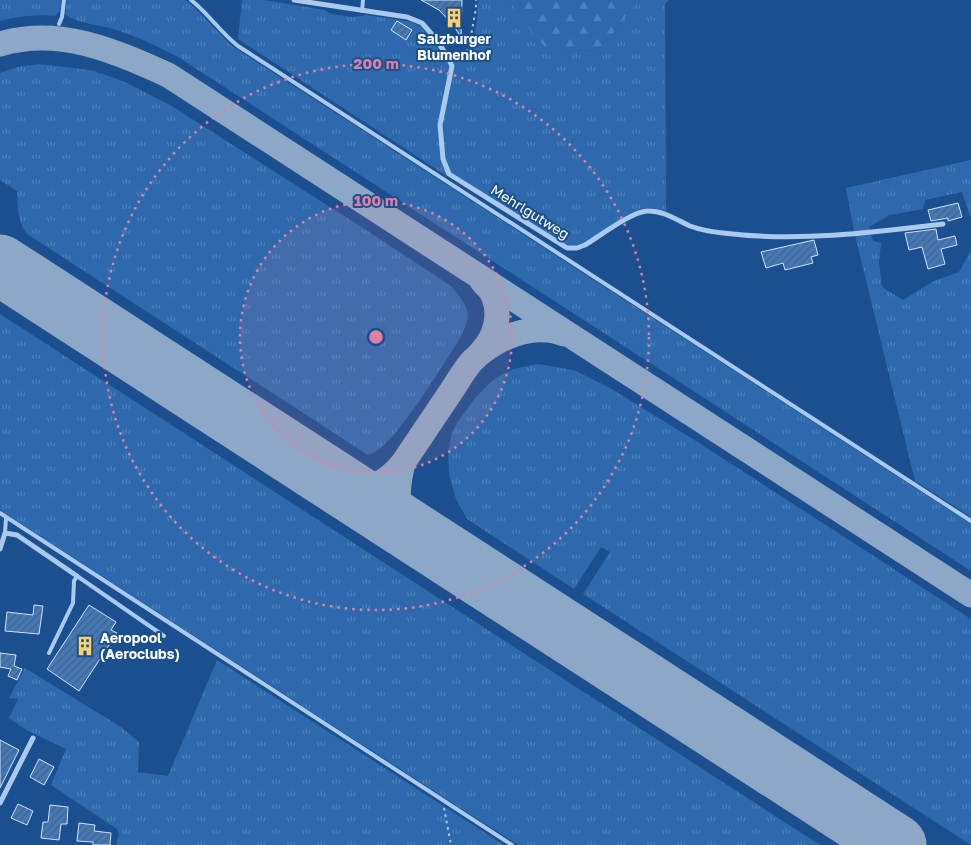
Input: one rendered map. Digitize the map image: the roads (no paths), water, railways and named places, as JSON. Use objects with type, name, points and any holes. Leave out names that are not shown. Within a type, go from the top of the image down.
[{"type":"street","points":[[294,0],[407,17],[422,23],[435,38],[452,66],[440,125],[443,159],[449,174]]},
{"type":"street","name":"Mehrlgutweg","points":[[449,174],[562,247],[570,249],[585,245],[633,215],[649,210],[701,229],[754,236],[792,237],[886,231],[943,224]]},
{"type":"street","points":[[0,549],[5,532],[17,535],[77,576]]},
{"type":"street","points":[[0,803],[33,738]]},
{"type":"lane","points":[[59,24],[62,17],[64,0]]},
{"type":"lane","points":[[191,0],[199,6],[225,36],[238,46],[971,521]]},
{"type":"lane","points":[[362,11],[363,0]]},
{"type":"lane","points":[[446,181],[449,174]]},
{"type":"lane","points":[[0,513],[444,803],[512,845]]},
{"type":"lane","points":[[5,532],[6,518]]},
{"type":"lane","points":[[49,653],[73,603],[74,581],[77,576],[164,636]]},
{"type":"place","name":"Salzburger Blumenhof","points":[[454,18]]},
{"type":"place","name":"Aeropool (Aeroclubs)","points":[[85,646]]}]
